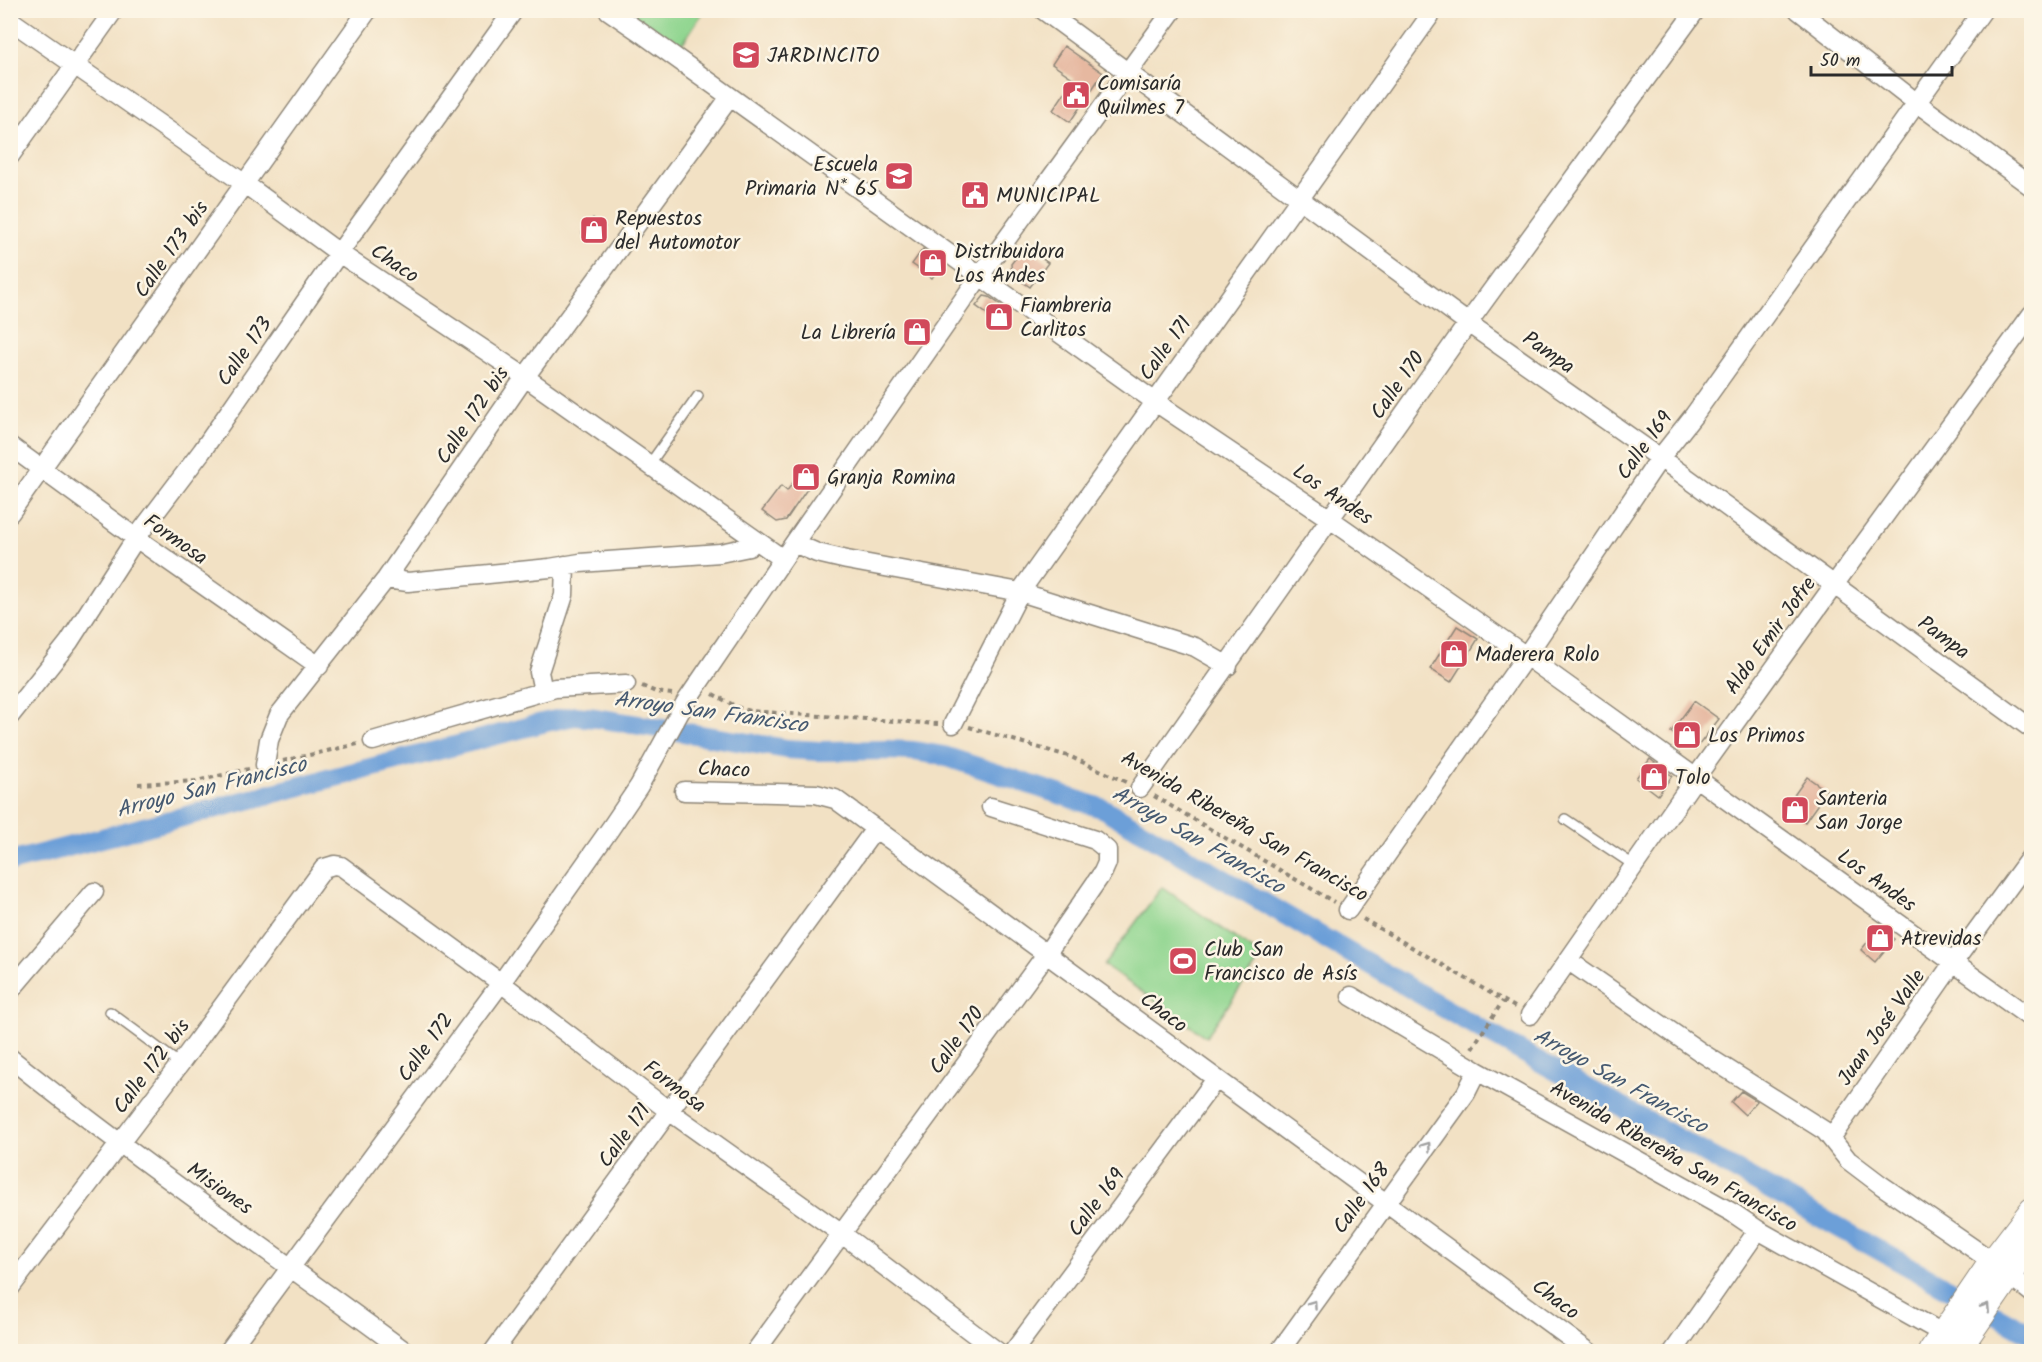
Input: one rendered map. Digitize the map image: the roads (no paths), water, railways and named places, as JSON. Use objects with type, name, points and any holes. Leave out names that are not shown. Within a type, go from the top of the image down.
[{"type":"main road","points":[[1955,1342],[1998,1272],[2031,1211]]},
{"type":"main road","points":[[1998,1272],[2031,1242]]},
{"type":"street","points":[[10,156],[114,10]]},
{"type":"street","name":"Calle 173 bis","points":[[10,513],[368,10]]},
{"type":"street","name":"Calle 173","points":[[10,716],[69,642],[136,538],[202,451],[339,253],[514,10]]},
{"type":"street","name":"Los Andes","points":[[608,10],[1154,401],[1330,519],[1526,656],[2031,1019]]},
{"type":"street","name":"Pampa","points":[[1043,10],[1468,323],[1660,458],[2031,729]]},
{"type":"street","name":"Calle 172","points":[[228,1352],[501,983],[610,829],[651,764],[680,699],[697,685],[979,277],[1173,10]]},
{"type":"street","name":"Calle 171","points":[[953,724],[1020,592],[1434,10]]},
{"type":"street","name":"Calle 170","points":[[1140,788],[1468,323],[1695,10]]},
{"type":"street","points":[[1798,10],[1917,103],[2031,187]]},
{"type":"street","name":"Calle 169","points":[[1348,910],[1526,656],[1660,458],[1694,415],[1983,10]]},
{"type":"street","name":"Chaco","points":[[10,20],[245,184],[339,253],[525,377],[783,559]]},
{"type":"street","name":"Calle 172 bis","points":[[265,765],[269,740],[275,723],[387,579],[525,377],[730,97]]},
{"type":"street","name":"Aldo Emir Jofre","points":[[1530,1015],[1696,777],[2031,314]]},
{"type":"street","name":"Formosa","points":[[10,446],[136,538],[319,666]]},
{"type":"street","points":[[387,579],[408,582],[564,565],[720,553],[749,547],[756,540]]},
{"type":"street","points":[[794,543],[817,553],[847,560],[1020,592],[1195,647],[1228,666]]},
{"type":"street","points":[[543,691],[539,672],[564,595],[564,565]]},
{"type":"street","points":[[373,741],[555,688],[626,684]]},
{"type":"street","name":"Chaco","points":[[684,791],[825,795],[845,805],[1589,1352]]},
{"type":"street","name":"Calle 170","points":[[755,1352],[1047,953],[1107,863],[1107,849],[1095,840],[991,807]]},
{"type":"street","name":"Calle 171","points":[[493,1352],[875,829]]},
{"type":"street","name":"Juan José Valle","points":[[1831,1138],[2031,855]]},
{"type":"street","name":"Formosa","points":[[324,868],[334,865],[341,866],[501,983],[669,1111],[842,1234],[998,1352]]},
{"type":"street","name":"Calle 172 bis","points":[[10,1288],[180,1064],[324,868]]},
{"type":"street","points":[[10,992],[93,892]]},
{"type":"street","points":[[1569,961],[1702,1053],[1826,1131],[1848,1160],[1998,1272],[2031,1293]]},
{"type":"street","name":"Avenida Ribereña San Francisco","points":[[1351,996],[1477,1071],[1733,1212],[1758,1230],[1955,1342]]},
{"type":"street","name":"Misiones","points":[[10,1058],[120,1144],[406,1352]]},
{"type":"street","name":"Calle 168","points":[[1279,1352],[1466,1093],[1477,1071]]},
{"type":"street","name":"Calle 169","points":[[1013,1352],[1216,1079]]},
{"type":"street","points":[[1674,1352],[1758,1230]]},
{"type":"lane","points":[[649,465],[698,396]]},
{"type":"lane","points":[[1565,819],[1635,866]]},
{"type":"lane","points":[[110,1012],[180,1064]]},
{"type":"waterway","name":"Arroyo San Francisco","points":[[10,862],[575,716],[787,749],[914,751],[944,756],[1104,809],[1461,1018],[2032,1335]]},
{"type":"place","name":"JARDINCITO","points":[[746,55]]},
{"type":"place","name":"Comisaría Quilmes 7","points":[[1076,95]]},
{"type":"place","name":"Escuela Primaria N* 65","points":[[899,176]]},
{"type":"place","name":"MUNICIPAL","points":[[975,195]]},
{"type":"place","name":"Repuestos del Automotor","points":[[594,230]]},
{"type":"place","name":"Distribuidora Los Andes","points":[[933,263]]},
{"type":"place","name":"Fiambreria Carlitos","points":[[999,317]]},
{"type":"place","name":"La Librería","points":[[917,332]]},
{"type":"place","name":"Granja Romina","points":[[806,477]]},
{"type":"place","name":"Maderera Rolo","points":[[1454,654]]},
{"type":"place","name":"Los Primos","points":[[1687,735]]},
{"type":"place","name":"Tolo","points":[[1654,777]]},
{"type":"place","name":"Santeria San Jorge","points":[[1795,810]]},
{"type":"place","name":"Atrevidas","points":[[1880,938]]},
{"type":"place","name":"Club San Francisco de Asís","points":[[1183,961]]}]
